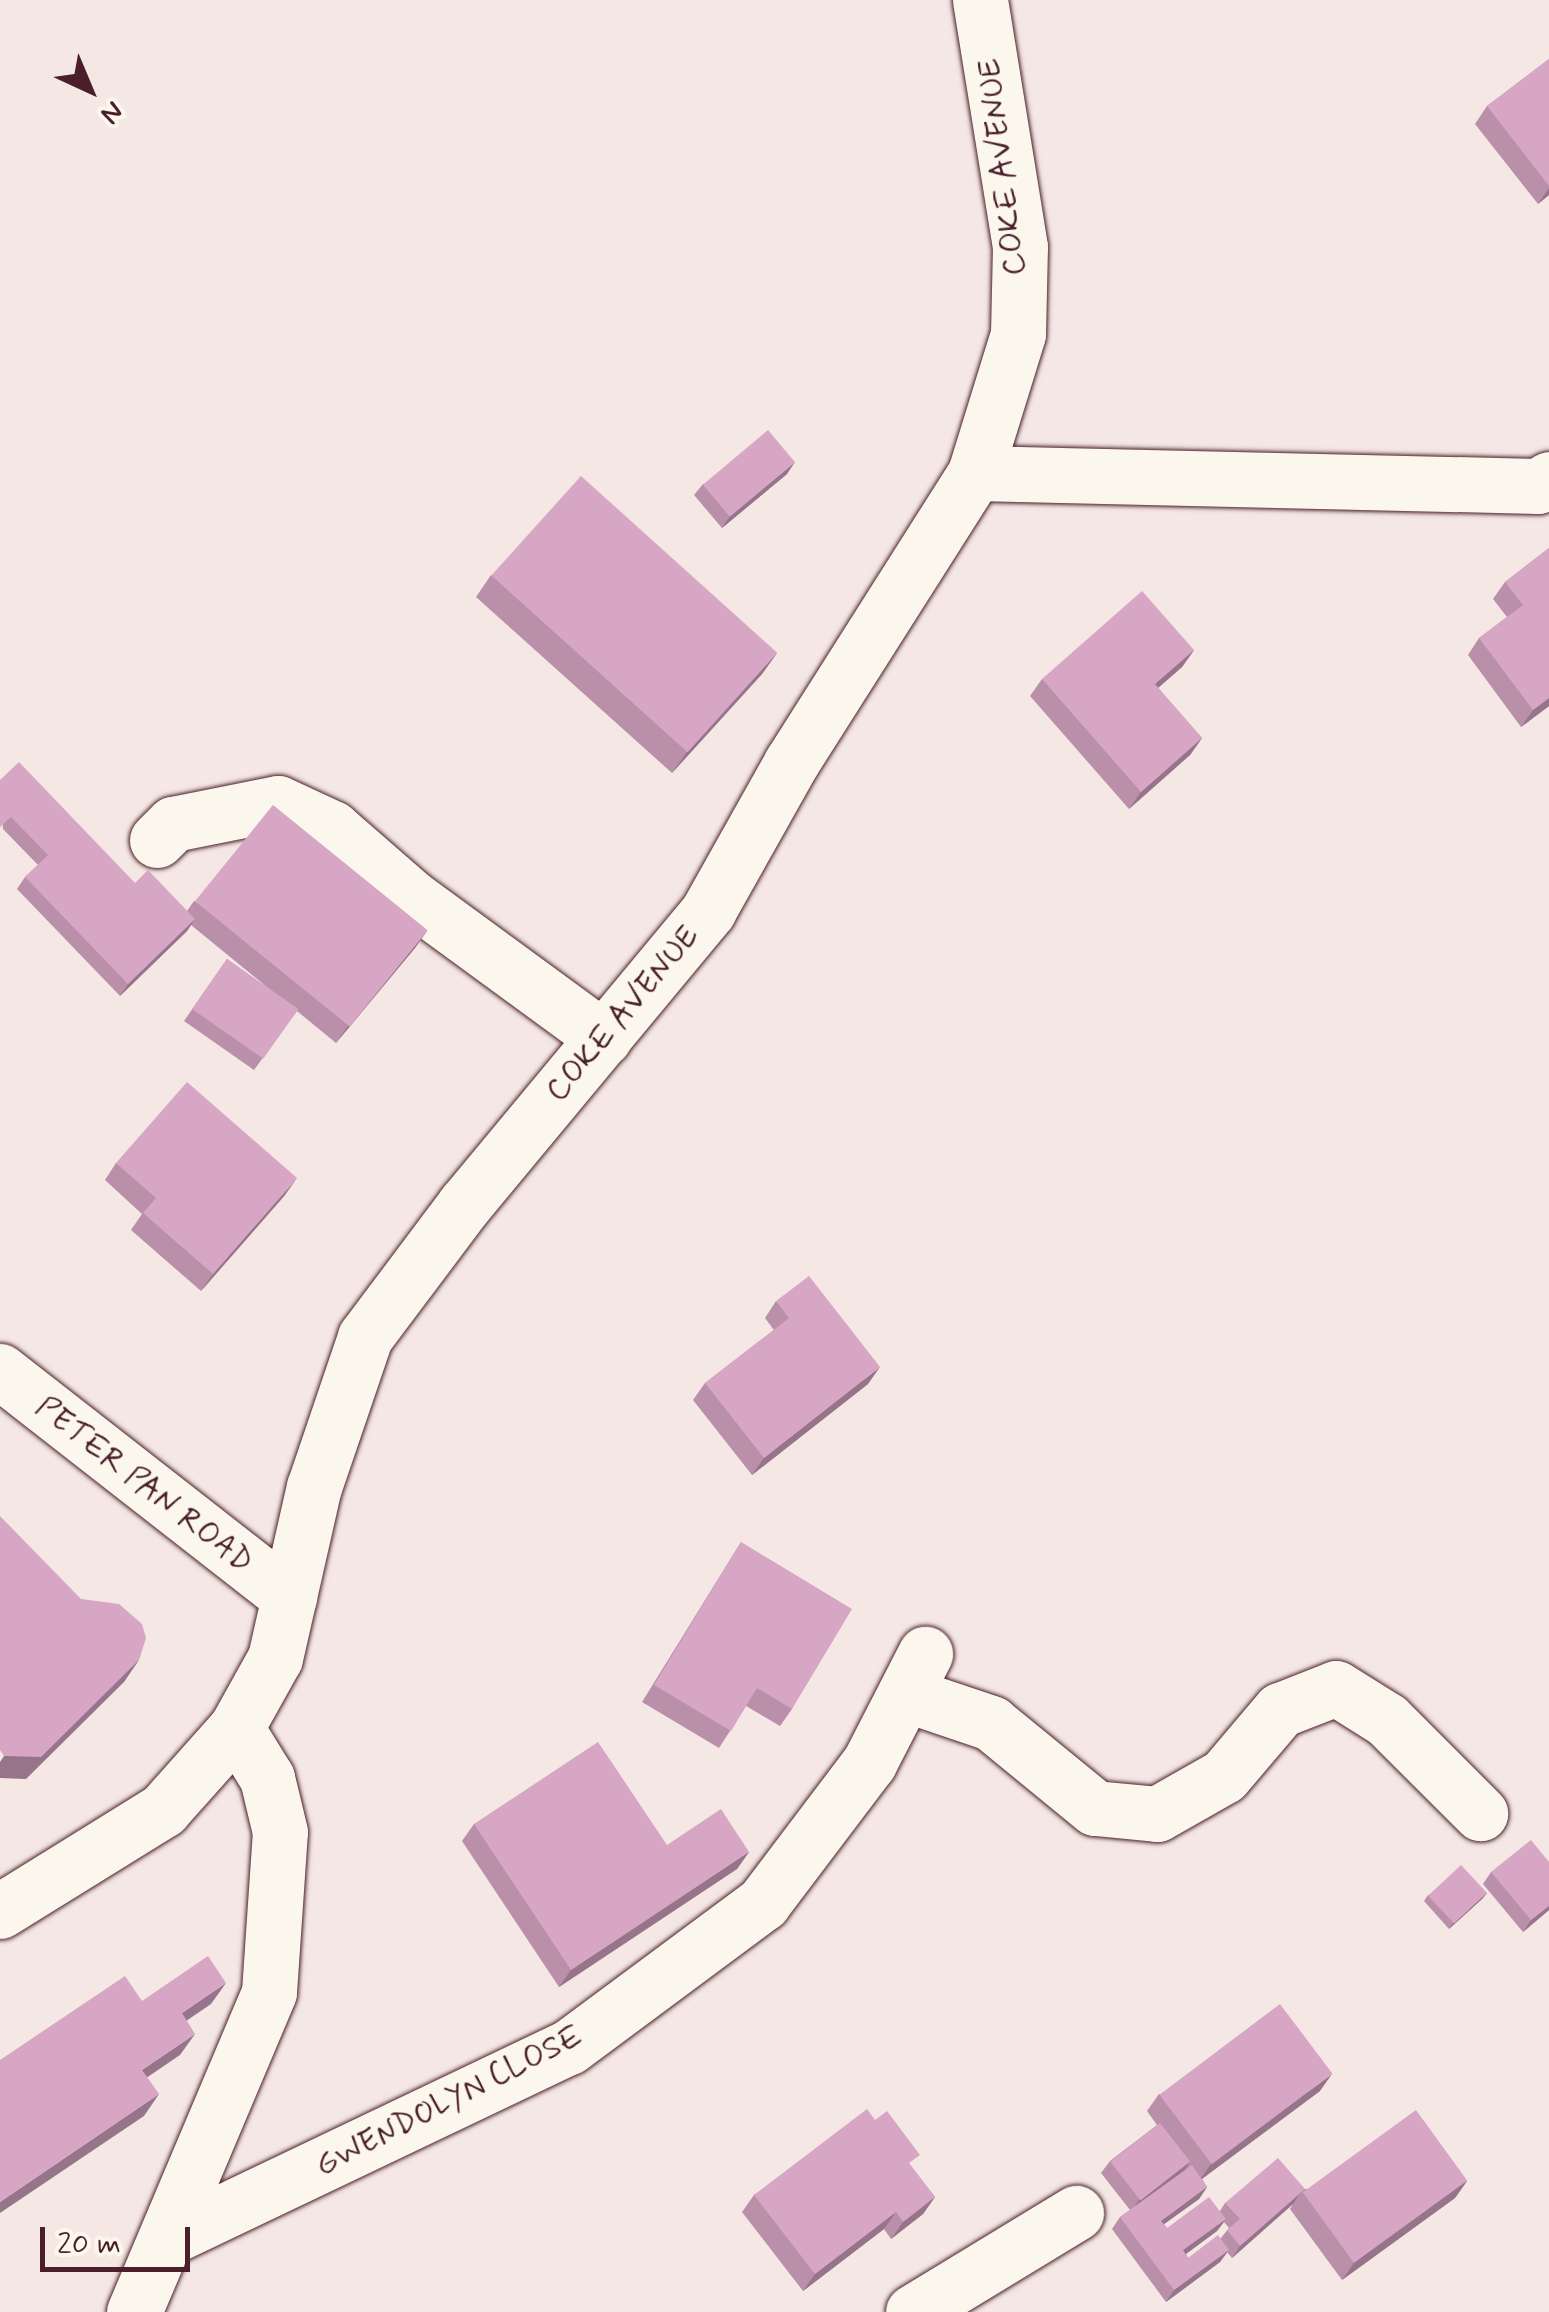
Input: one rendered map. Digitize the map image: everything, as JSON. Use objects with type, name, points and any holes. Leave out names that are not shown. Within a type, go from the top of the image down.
[{"type":"street","name":"COKE AVENUE","points":[[0,1911],[162,1810],[236,1728],[276,1658],[314,1486],[365,1337],[465,1204],[708,910],[791,763],[975,473],[1018,334],[1020,247],[980,0]]},
{"type":"street","points":[[975,473],[1538,486],[1549,478]]},
{"type":"street","points":[[157,840],[174,824],[278,803],[332,828],[411,897],[604,1038]]},
{"type":"street","name":"PETER PAN ROAD","points":[[0,1371],[289,1597]]},
{"type":"street","name":"GWENDOLYN CLOSE","points":[[170,2237],[568,2048],[764,1904],[869,1763],[916,1674],[992,1723],[1095,1808],[1157,1814],[1224,1776],[1280,1710],[1336,1688],[1387,1720],[1480,1813]]},
{"type":"street","points":[[134,2312],[170,2237],[269,1992],[280,1832],[268,1778],[236,1728]]},
{"type":"street","points":[[913,2312],[1076,2212]]},
{"type":"building","points":[[1549,59],[1549,186],[1487,106]]},
{"type":"building","points":[[768,430],[795,462],[730,517],[703,485]]},
{"type":"building","points":[[581,476],[777,653],[688,752],[491,576]]},
{"type":"building","points":[[1549,548],[1549,698],[1533,710],[1479,638],[1523,605],[1505,582]]},
{"type":"building","points":[[1142,591],[1194,650],[1155,684],[1202,738],[1141,792],[1042,679]]},
{"type":"building","points":[[19,762],[135,883],[148,870],[195,919],[128,984],[25,877],[48,855],[11,817],[0,827],[0,780]]},
{"type":"building","points":[[273,805],[428,930],[350,1027],[195,901]]},
{"type":"building","points":[[227,959],[298,1009],[263,1059],[192,1009]]},
{"type":"building","points":[[187,1082],[297,1178],[213,1274],[143,1213],[156,1198],[116,1163]]},
{"type":"building","points":[[809,1276],[880,1367],[764,1458],[705,1383],[789,1318],[776,1301]]},
{"type":"building","points":[[0,1516],[81,1599],[119,1604],[142,1624],[146,1638],[139,1660],[41,1757],[4,1756],[0,1750]]},
{"type":"building","points":[[741,1542],[852,1609],[792,1709],[757,1688],[731,1731],[654,1685]]},
{"type":"building","points":[[598,1742],[667,1845],[721,1809],[749,1852],[571,1970],[474,1824]]},
{"type":"building","points":[[1531,1840],[1549,1862],[1549,1906],[1531,1920],[1491,1872]]},
{"type":"building","points":[[1461,1865],[1487,1893],[1454,1923],[1428,1896]]},
{"type":"building","points":[[208,1956],[226,1983],[182,2013],[195,2034],[142,2070],[159,2094],[0,2202],[0,2060],[125,1976],[142,2001]]},
{"type":"building","points":[[1280,2004],[1332,2073],[1212,2164],[1159,2095]]},
{"type":"building","points":[[867,2109],[875,2120],[887,2111],[920,2155],[909,2163],[935,2197],[903,2222],[896,2212],[815,2274],[754,2195]]},
{"type":"building","points":[[1416,2110],[1467,2180],[1354,2263],[1303,2192]]},
{"type":"building","points":[[1160,2123],[1190,2162],[1141,2200],[1110,2162]]},
{"type":"building","points":[[1278,2158],[1305,2189],[1240,2246],[1227,2230],[1240,2219],[1225,2203]]},
{"type":"building","points":[[1192,2165],[1207,2187],[1161,2221],[1167,2228],[1209,2197],[1226,2219],[1183,2250],[1188,2258],[1218,2235],[1229,2250],[1174,2290],[1120,2217]]}]
